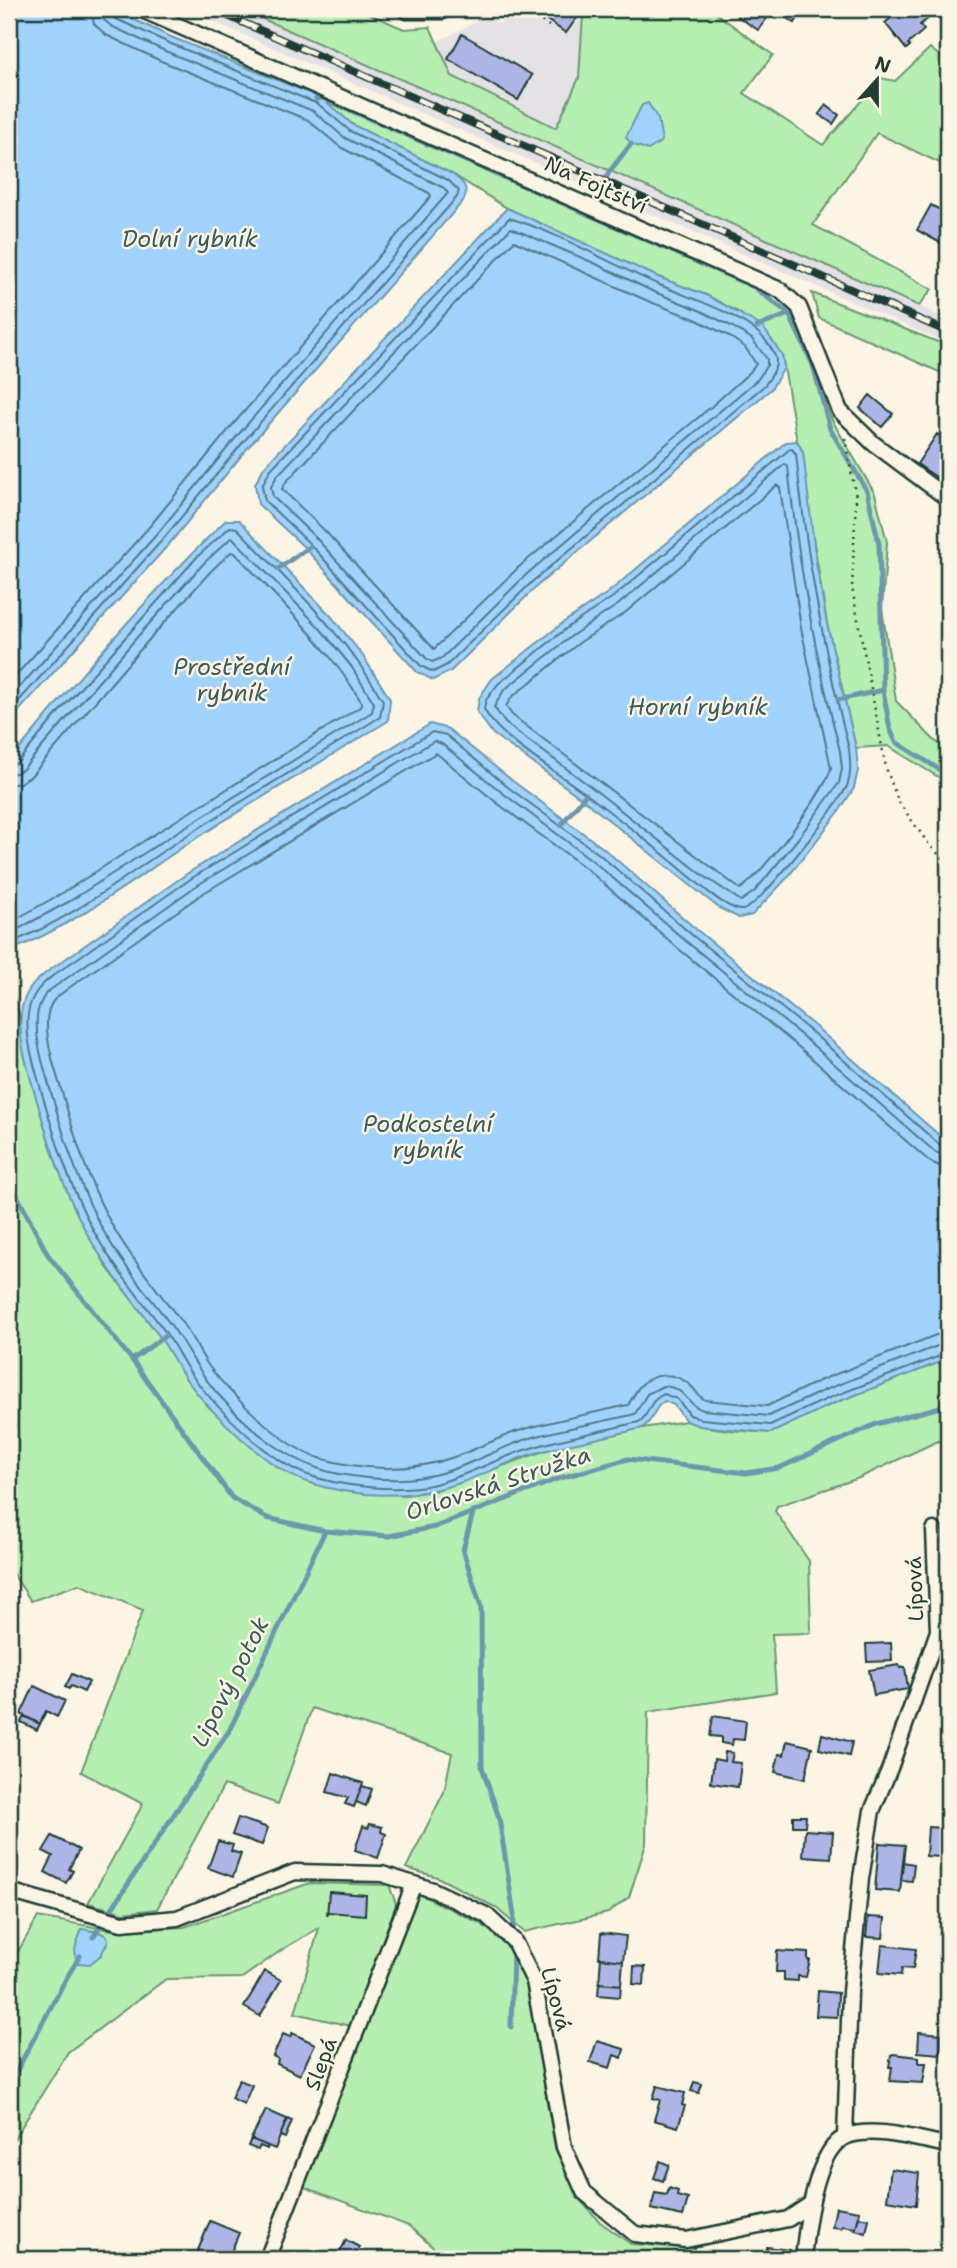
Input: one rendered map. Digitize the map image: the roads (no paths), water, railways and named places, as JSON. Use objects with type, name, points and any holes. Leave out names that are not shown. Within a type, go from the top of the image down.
[{"type":"street","name":"Na Fojtství","points":[[140,9],[780,290],[799,307],[841,411],[873,443],[948,499]]},
{"type":"street","points":[[408,9],[442,9]]},
{"type":"street","name":"Lípová","points":[[845,2137],[850,1992],[861,1878],[872,1811],[895,1755],[938,1631],[934,1531]]},
{"type":"street","name":"Lípová","points":[[9,1891],[122,1923],[177,1918],[295,1872],[382,1874],[433,1890],[486,1915],[514,1941],[534,1981],[564,2147],[584,2192],[635,2234],[686,2240],[788,2219],[809,2205]]},
{"type":"street","name":"Slepá","points":[[267,2259],[414,1884]]},
{"type":"street","points":[[803,2259],[809,2205],[828,2154],[835,2144],[845,2137],[866,2132],[904,2136],[948,2146]]},
{"type":"water","name":"Dolní rybník","points":[[9,9],[111,9],[171,37],[322,98],[353,125],[452,174],[462,182],[466,191],[464,200],[250,445],[170,543],[9,722]]},
{"type":"water","points":[[648,103],[658,119],[662,141],[648,150],[631,144],[626,137],[642,105]]},
{"type":"water","points":[[507,208],[658,277],[706,295],[763,327],[782,355],[784,368],[771,389],[537,586],[451,671],[433,680],[417,672],[305,548],[258,504],[255,484],[264,467]]},
{"type":"water","name":"Horní rybník","points":[[797,441],[803,452],[816,562],[827,624],[856,748],[858,770],[854,788],[838,813],[787,878],[752,915],[739,918],[719,908],[581,798],[493,734],[477,712],[479,698],[492,679],[564,622],[609,592],[786,442]]},
{"type":"water","name":"Prostřední rybník","points":[[226,520],[239,520],[331,616],[363,656],[390,699],[388,721],[208,831],[77,917],[9,951],[9,762],[114,638]]},
{"type":"water","name":"Podkostelní rybník","points":[[430,724],[448,729],[603,848],[697,930],[818,1029],[948,1143],[948,1359],[832,1404],[771,1433],[700,1426],[686,1421],[674,1405],[665,1401],[642,1428],[529,1455],[469,1480],[441,1488],[382,1495],[323,1487],[289,1474],[241,1438],[188,1382],[160,1337],[101,1257],[69,1196],[50,1145],[25,1059],[20,1023],[24,1000],[32,986],[47,972],[188,873]]},
{"type":"water","points":[[82,1929],[107,1936],[108,1941],[101,1955],[90,1964],[78,1963],[75,1954]]},
{"type":"waterway","points":[[316,99],[322,98],[754,287],[789,314],[813,365],[830,429],[867,491],[879,544],[883,690],[890,729],[896,742],[948,775]]},
{"type":"waterway","points":[[594,207],[609,172],[631,144]]},
{"type":"waterway","points":[[757,327],[789,314]]},
{"type":"waterway","points":[[278,569],[310,546]]},
{"type":"waterway","points":[[838,700],[883,690]]},
{"type":"waterway","points":[[561,825],[586,794]]},
{"type":"waterway","name":"Orlovská Stružka","points":[[9,1180],[48,1255],[132,1360],[232,1498],[267,1518],[325,1531],[389,1536],[435,1527],[560,1478],[628,1459],[746,1473],[779,1468],[876,1424],[948,1405]]},
{"type":"waterway","points":[[132,1360],[166,1335]]},
{"type":"waterway","points":[[473,1513],[463,1550],[481,1607],[482,1767],[499,1818],[514,1915],[513,1936]]},
{"type":"waterway","name":"Lipový potok","points":[[109,1913],[229,1731],[325,1531]]},
{"type":"waterway","name":"Lipový potok","points":[[93,1937],[102,1923]]},
{"type":"waterway","points":[[511,2027],[513,1949]]},
{"type":"waterway","name":"Lipový potok","points":[[9,2085],[80,1956]]},
{"type":"railway","points":[[212,9],[948,332]]}]
